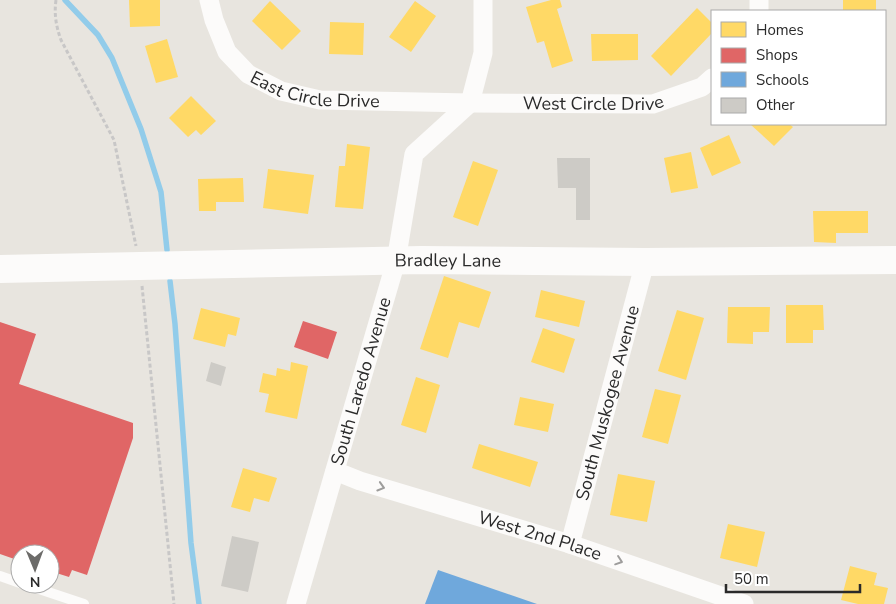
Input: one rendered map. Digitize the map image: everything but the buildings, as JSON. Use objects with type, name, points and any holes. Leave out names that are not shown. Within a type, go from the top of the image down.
[{"type":"street","name":"East Circle Drive","points":[[209,0],[214,20],[227,52],[248,74],[280,91],[320,100],[470,103]]},
{"type":"street","points":[[470,103],[482,54],[483,0]]},
{"type":"street","name":"West Circle Drive","points":[[470,103],[653,104],[702,87],[711,79]]},
{"type":"street","name":"South Laredo Avenue","points":[[296,604],[396,261],[414,154],[470,103]]},
{"type":"street","name":"Bradley Lane","points":[[0,269],[421,260],[645,262],[896,260]]},
{"type":"street","name":"South Muskogee Avenue","points":[[570,544],[645,262]]},
{"type":"street","name":"West 2nd Place","points":[[335,471],[360,481],[570,544],[744,604]]},
{"type":"lane","points":[[54,594],[84,604]]},
{"type":"path","points":[[56,0],[56,25],[61,40],[114,140],[131,219],[144,302],[174,604]]},
{"type":"waterway","points":[[65,0],[98,35],[112,58],[141,129],[161,192],[167,250]]},
{"type":"waterway","points":[[170,281],[175,324],[191,543],[199,604]]}]
